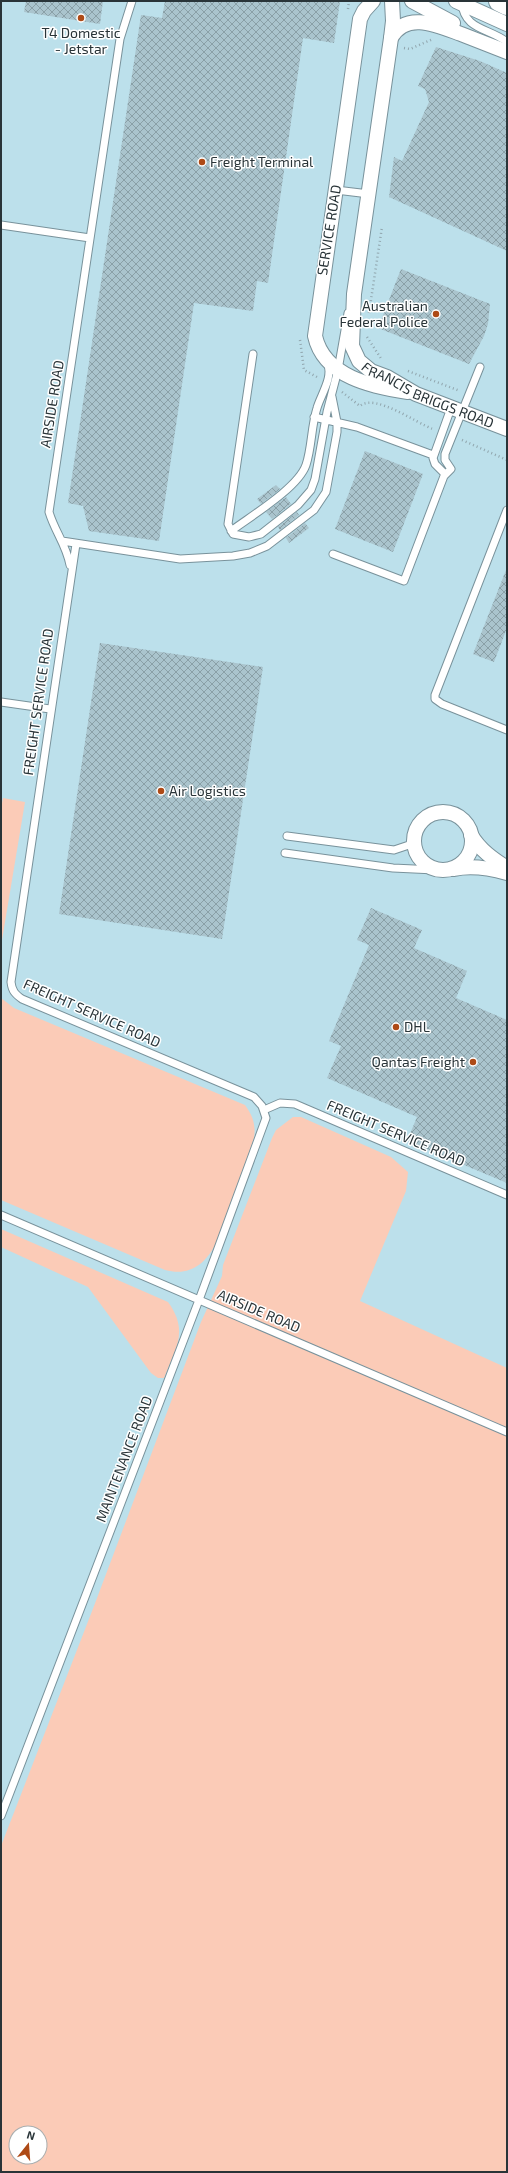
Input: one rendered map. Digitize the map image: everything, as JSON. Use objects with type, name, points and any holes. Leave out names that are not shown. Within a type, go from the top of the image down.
[{"type":"street","points":[[360,19],[364,11],[373,1]]},
{"type":"street","points":[[354,294],[391,38],[393,21],[392,1]]},
{"type":"street","points":[[412,1],[507,51]]},
{"type":"street","points":[[499,1],[507,5]]},
{"type":"street","points":[[460,2],[507,24]]},
{"type":"street","name":"SERVICE ROAD","points":[[360,19],[336,190],[315,324],[317,346],[324,358],[338,370],[374,386],[416,394]]},
{"type":"street","points":[[391,38],[402,26],[428,22],[507,51]]},
{"type":"street","name":"FRANCIS BRIGGS ROAD","points":[[354,294],[352,338],[355,352],[365,367],[416,394],[507,429]]},
{"type":"street","points":[[507,868],[494,860],[479,846],[471,835],[466,824],[457,816],[439,812],[423,820],[414,836],[415,850],[418,857],[428,867],[435,870],[469,867],[491,868],[507,873]]},
{"type":"street","points":[[453,869],[467,858],[472,847],[471,835]]},
{"type":"lane","name":"AIRSIDE ROAD","points":[[71,569],[66,547],[54,529],[49,512],[120,39],[132,1]]},
{"type":"lane","name":"SERVICE ROAD","points":[[360,19],[362,1]]},
{"type":"lane","points":[[460,2],[462,13],[467,20],[507,42]]},
{"type":"lane","points":[[336,190],[368,194]]},
{"type":"lane","points":[[1,225],[90,238]]},
{"type":"lane","points":[[253,354],[228,524],[231,531],[240,536],[258,536],[306,497],[315,479],[325,419],[338,370],[344,330],[354,294]]},
{"type":"lane","points":[[231,531],[290,487],[301,476],[308,457],[314,417],[328,378],[328,365],[324,358]]},
{"type":"lane","points":[[448,472],[435,464],[433,455],[442,433],[456,410],[470,395],[480,367]]},
{"type":"lane","points":[[62,541],[169,558],[199,559],[233,556],[267,546],[314,510],[323,498],[328,484],[337,422],[333,389]]},
{"type":"lane","points":[[334,554],[404,581],[448,472],[444,458],[452,436],[456,410]]},
{"type":"lane","points":[[314,417],[356,427],[433,455]]},
{"type":"lane","points":[[507,510],[435,695],[435,699],[442,704],[507,730]]},
{"type":"lane","name":"FREIGHT SERVICE ROAD","points":[[76,544],[71,569],[10,982],[14,994],[22,999],[254,1098],[264,1110],[280,1103],[295,1104],[507,1195]]},
{"type":"lane","points":[[1,702],[50,710]]},
{"type":"lane","points":[[287,836],[394,850],[409,845],[414,836]]},
{"type":"lane","points":[[285,853],[394,868],[435,870]]},
{"type":"lane","name":"MAINTENANCE ROAD","points":[[1,1816],[266,1122],[264,1110]]},
{"type":"lane","name":"AIRSIDE ROAD","points":[[1,1215],[507,1432]]},
{"type":"path","points":[[368,320],[382,227]]},
{"type":"path","points":[[366,335],[384,362]]},
{"type":"path","points":[[405,370],[470,395]]},
{"type":"path","points":[[333,389],[354,399],[360,406],[368,402],[374,402],[396,410],[420,424],[442,433]]},
{"type":"path","points":[[452,436],[507,460]]},
{"type":"shaded area","points":[[1,1],[507,1],[507,2172],[1,2172]]},
{"type":"shaded area","points":[[3,798],[25,802],[1,946],[1,808]]},
{"type":"shaded area","points":[[1,998],[14,1008],[245,1105],[253,1121],[255,1129],[254,1138],[219,1239],[212,1251],[203,1261],[193,1268],[180,1272],[165,1270],[1,1200]]},
{"type":"shaded area","points":[[293,1117],[301,1117],[391,1157],[408,1172],[406,1191],[360,1301],[507,1368],[507,2172],[1,2172],[1,1846],[94,1606],[201,1322],[222,1276],[223,1265],[276,1130]]},
{"type":"shaded area","points":[[1,1229],[168,1302],[178,1322],[179,1331],[176,1348],[164,1378],[158,1378],[151,1373],[88,1287],[1,1247]]},
{"type":"building","name":"T4 Domestic - Jetstar","points":[[26,1],[103,1],[100,24],[24,12]]},
{"type":"building","name":"Freight Terminal","points":[[165,1],[340,1],[334,43],[303,38],[268,283],[257,281],[253,311],[194,303],[159,541],[89,531],[83,506],[68,503],[141,15],[162,18]]},
{"type":"building","points":[[436,47],[480,61],[507,73],[507,251],[389,197],[394,157],[402,161],[429,102],[425,89],[418,86]]},
{"type":"building","name":"Australian Federal Police","points":[[401,269],[490,304],[488,324],[484,336],[469,364],[378,328]]},
{"type":"building","points":[[365,451],[423,474],[393,552],[335,529]]},
{"type":"building","points":[[276,485],[280,489],[261,504],[257,499]]},
{"type":"building","points":[[286,497],[291,504],[272,519],[266,512]]},
{"type":"building","points":[[297,512],[299,515],[280,530],[278,527]]},
{"type":"building","points":[[305,523],[309,528],[289,543],[286,538]]},
{"type":"building","points":[[506,570],[507,628],[494,662],[473,654]]},
{"type":"building","name":"Air Logistics","points":[[100,643],[263,667],[222,939],[59,914]]},
{"type":"building","points":[[371,908],[422,930],[414,948],[467,971],[456,998],[507,1020],[507,1183],[407,1141],[417,1117],[327,1078],[341,1046],[329,1041],[369,945],[357,940]]},
{"type":"place","name":"T4 Domestic - Jetstar","points":[[81,18]]},
{"type":"place","name":"Freight Terminal","points":[[202,162]]},
{"type":"place","name":"Australian Federal Police","points":[[436,314]]},
{"type":"place","name":"Air Logistics","points":[[161,791]]},
{"type":"place","name":"DHL","points":[[396,1027]]},
{"type":"place","name":"Qantas Freight","points":[[473,1062]]}]
